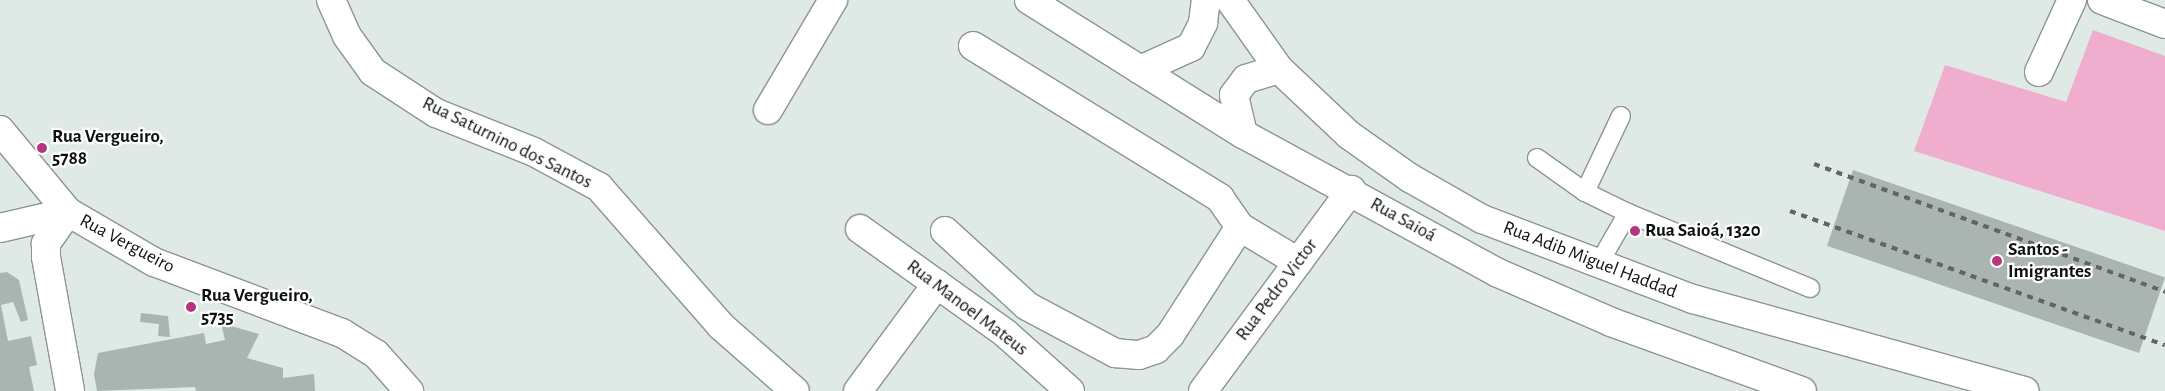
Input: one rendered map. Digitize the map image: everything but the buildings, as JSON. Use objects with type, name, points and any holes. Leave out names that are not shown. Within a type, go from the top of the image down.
[{"type":"street","name":"Rua Saturnino dos Santos","points":[[331,0],[347,36],[373,72],[436,113],[534,152],[599,187],[721,326],[794,391]]},
{"type":"street","points":[[768,110],[833,0]]},
{"type":"street","name":"Rua Saioá","points":[[1029,0],[1242,134],[1351,190],[1498,273],[1611,322],[1802,391]]},
{"type":"street","points":[[1140,70],[1191,47],[1203,23],[1206,0]]},
{"type":"street","name":"Rua Adib Miguel Haddad","points":[[1230,0],[1279,68],[1349,135],[1410,178],[1482,219],[1693,299],[2024,391]]},
{"type":"street","points":[[2039,72],[2072,0]]},
{"type":"street","points":[[2102,0],[2165,24]]},
{"type":"street","points":[[973,46],[1220,198],[1240,227],[1298,262]]},
{"type":"street","points":[[1242,134],[1234,95],[1246,79],[1279,68]]},
{"type":"street","name":"Rua Vergueiro","points":[[0,130],[68,212],[154,262],[342,333],[376,354],[409,391]]},
{"type":"street","name":"Rua Pedro Victor","points":[[1202,391],[1351,190]]},
{"type":"street","points":[[0,228],[68,212]]},
{"type":"street","points":[[68,212],[46,244],[46,257],[70,391]]},
{"type":"street","points":[[945,231],[1027,306],[1115,353],[1139,355],[1156,349],[1170,335],[1240,227]]},
{"type":"street","name":"Rua Manoel Mateus","points":[[860,229],[1005,333],[1070,391]]},
{"type":"street","points":[[858,391],[937,284]]},
{"type":"lane","points":[[1585,192],[1621,116]]},
{"type":"lane","points":[[1537,158],[1585,192],[1628,213],[1810,288]]},
{"type":"lane","points":[[1599,263],[1628,213]]},
{"type":"shaded area","points":[[2093,30],[2165,56],[2165,231],[1914,151],[1945,65],[2066,102]]},
{"type":"railway","points":[[1814,164],[2165,292]]},
{"type":"railway","points":[[1790,211],[2165,345]]},
{"type":"place","name":"Rua Vergueiro, 5788","points":[[42,148]]},
{"type":"place","name":"Rua Saioá, 1320","points":[[1635,231]]},
{"type":"place","name":"Santos - Imigrantes","points":[[1997,261]]},
{"type":"place","name":"Rua Vergueiro, 5735","points":[[191,307]]}]
